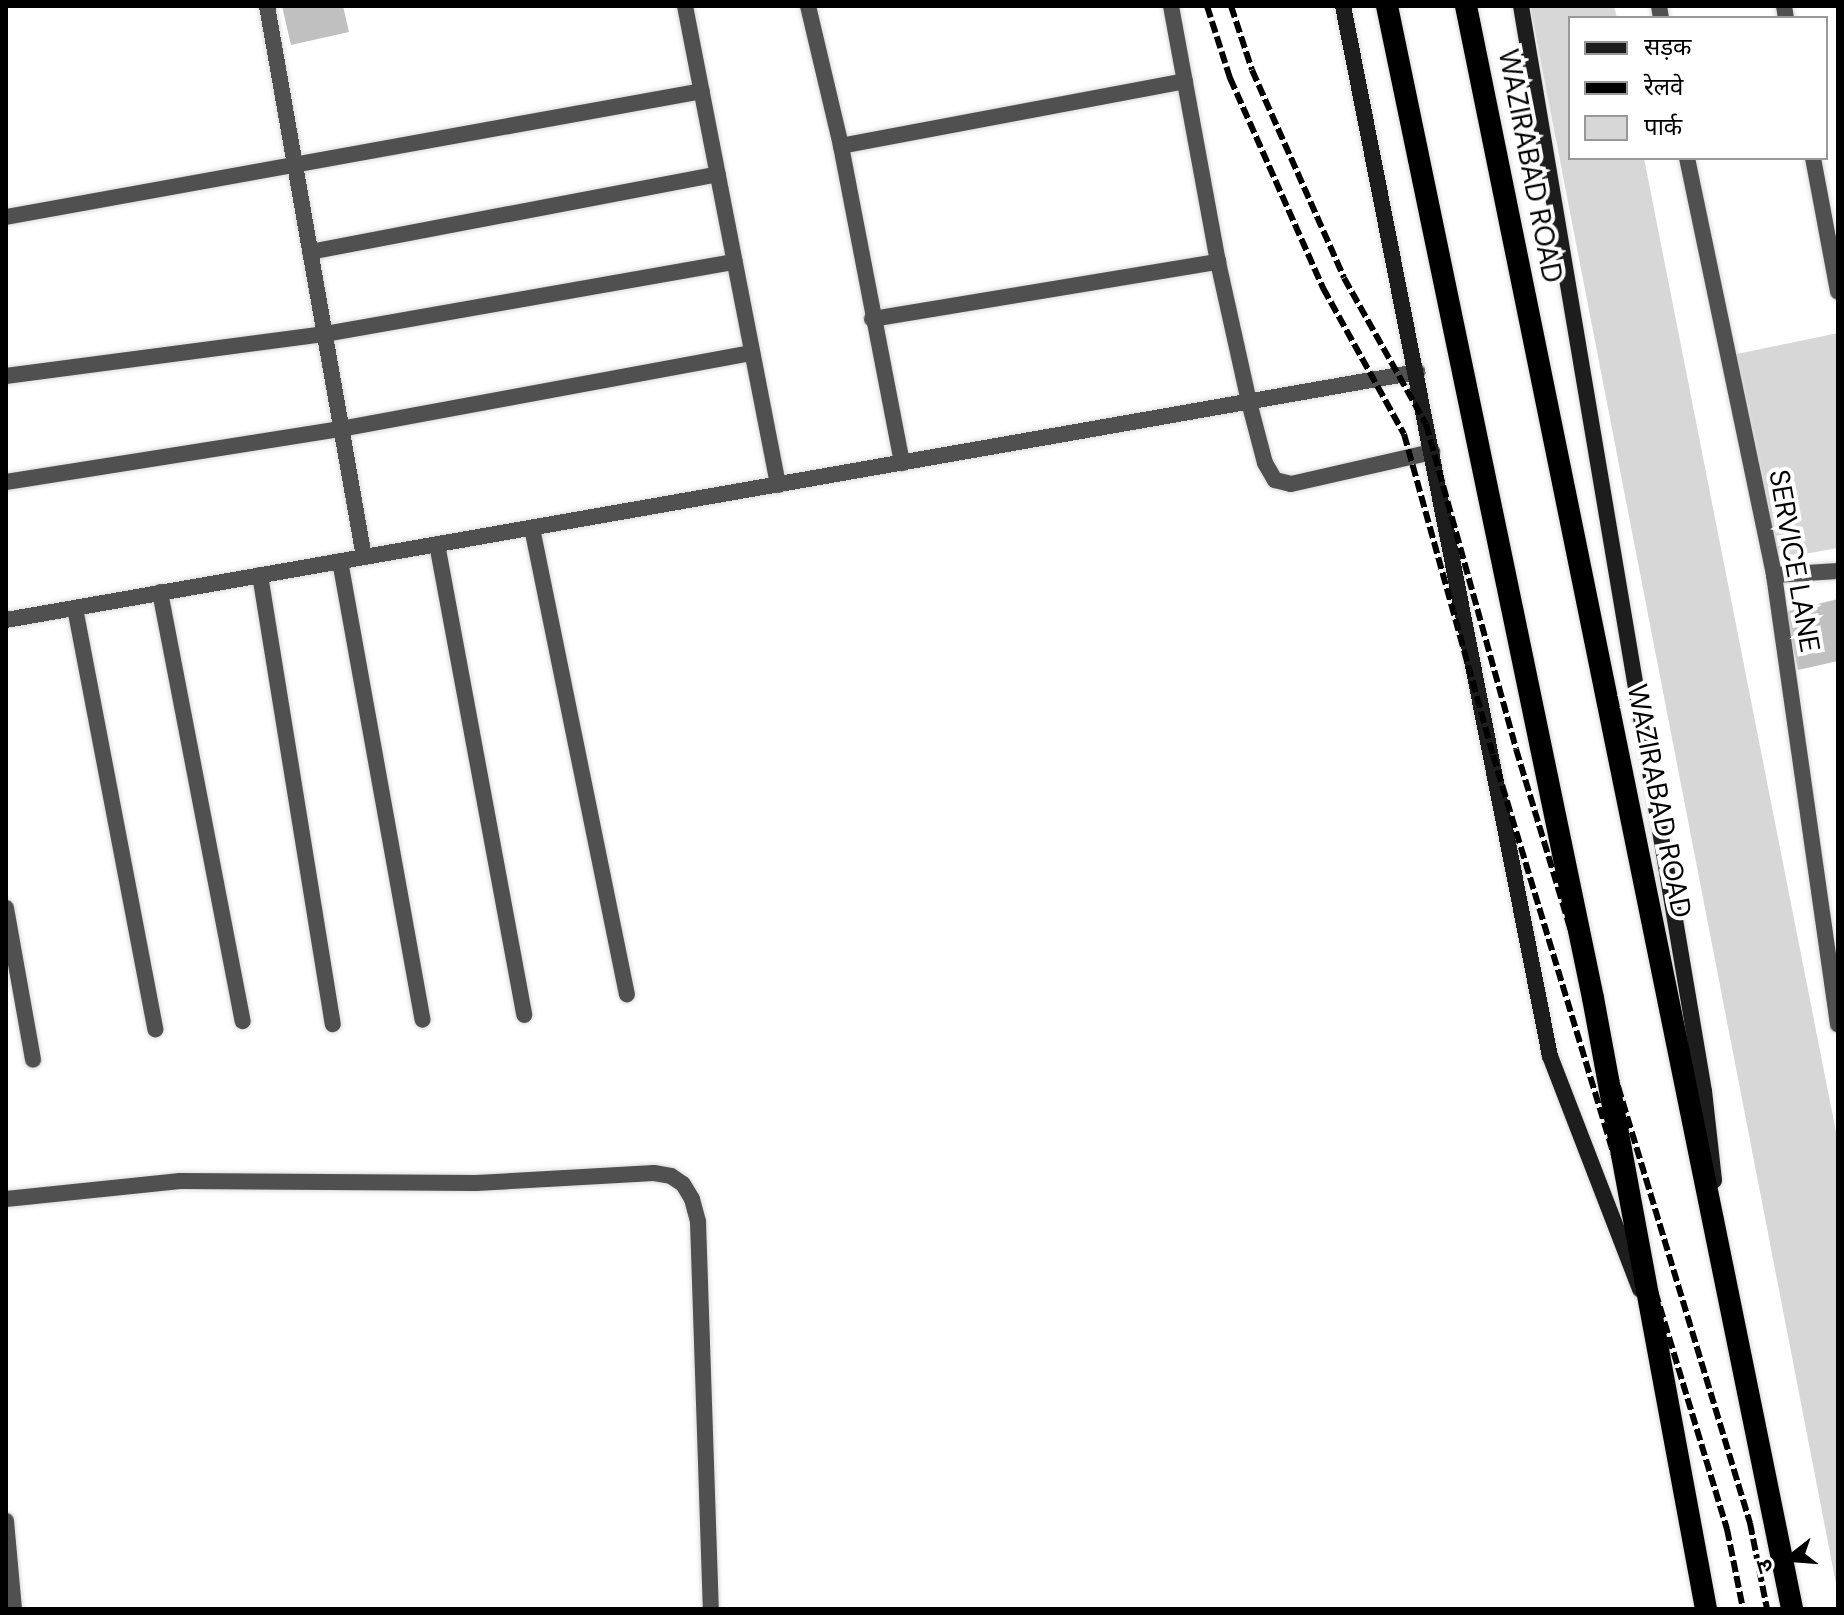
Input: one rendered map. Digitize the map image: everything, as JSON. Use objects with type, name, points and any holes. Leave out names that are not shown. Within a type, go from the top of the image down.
[{"type":"highway","points":[[1387,6],[1593,998],[1706,1609]]},
{"type":"highway","name":"WAZIRABAD ROAD","points":[[1466,6],[1792,1609]]},
{"type":"main road","points":[[1343,6],[1550,1056],[1653,1324]]},
{"type":"main road","points":[[1521,6],[1704,1091],[1726,1292]]},
{"type":"street","points":[[267,6],[364,557]]},
{"type":"street","points":[[808,6],[841,146],[902,463]]},
{"type":"street","points":[[1171,6],[1218,262],[1265,463],[1275,480],[1291,484],[1432,452]]},
{"type":"street","points":[[690,7],[702,91],[778,485]]},
{"type":"street","points":[[841,146],[1185,81]]},
{"type":"street","points":[[6,217],[702,91]]},
{"type":"street","name":"SERVICE LANE","points":[[1687,160],[1774,575],[1838,1024]]},
{"type":"street","points":[[1813,160],[1838,292]]},
{"type":"street","points":[[310,252],[718,174]]},
{"type":"street","points":[[6,376],[325,334],[735,262]]},
{"type":"street","points":[[872,319],[1218,262]]},
{"type":"street","points":[[6,482],[341,429],[752,353]]},
{"type":"street","points":[[6,620],[1417,372]]},
{"type":"street","points":[[532,528],[627,994]]},
{"type":"street","points":[[437,544],[524,1015]]},
{"type":"street","points":[[340,561],[423,1020]]},
{"type":"street","points":[[1774,575],[1838,571]]},
{"type":"street","points":[[260,575],[333,1024]]},
{"type":"street","points":[[160,592],[243,1021]]},
{"type":"street","points":[[75,608],[155,1029]]},
{"type":"street","points":[[6,908],[33,1060]]},
{"type":"street","points":[[6,1199],[180,1181],[476,1183],[654,1173],[671,1176],[683,1184],[692,1199],[698,1222],[711,1609]]},
{"type":"street","points":[[6,1521],[14,1609]]},
{"type":"green space","points":[[1530,6],[1614,6],[1616,16],[1568,16],[1568,160],[1644,160],[1838,1142],[1838,1594]]},
{"type":"green space","points":[[1838,333],[1838,548],[1771,560],[1727,356]]},
{"type":"building","points":[[282,6],[343,6],[349,32],[291,45]]},
{"type":"building","points":[[1838,599],[1838,661],[1798,670],[1785,612]]},
{"type":"railway","points":[[1207,6],[1230,78],[1323,288],[1404,434],[1493,755],[1727,1529],[1743,1609]]},
{"type":"railway","points":[[1231,6],[1252,70],[1344,278],[1426,424],[1516,749],[1750,1523],[1767,1609]]}]
